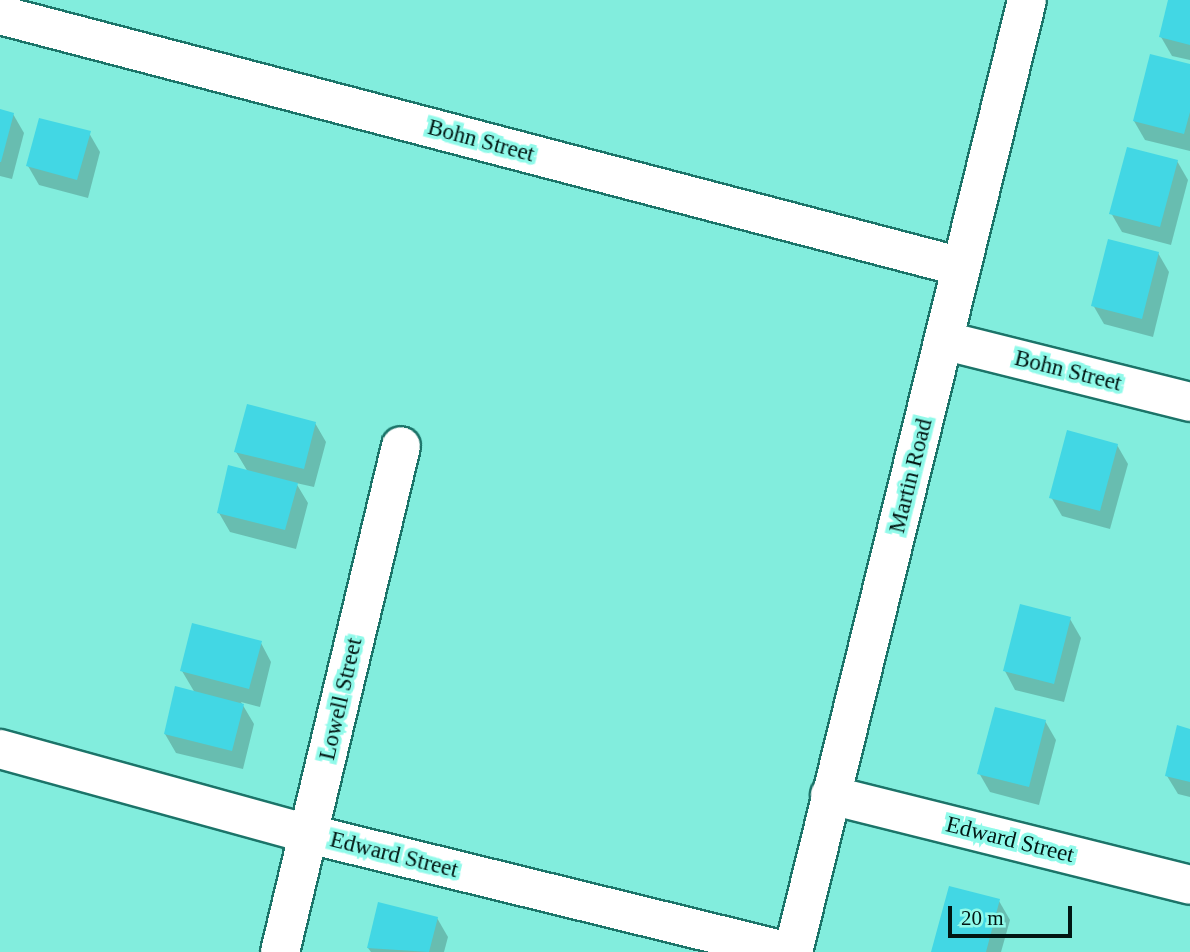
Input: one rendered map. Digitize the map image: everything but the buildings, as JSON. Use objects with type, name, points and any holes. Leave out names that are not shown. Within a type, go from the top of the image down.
[{"type":"street","name":"Martin Road","points":[[792,952],[946,341],[1027,0]]},
{"type":"street","name":"Bohn Street","points":[[0,15],[962,267]]},
{"type":"street","name":"Bohn Street","points":[[946,341],[1190,402]]},
{"type":"street","name":"Lowell Street","points":[[280,952],[401,446]]},
{"type":"street","name":"Edward Street","points":[[0,749],[309,834],[792,952]]},
{"type":"street","name":"Edward Street","points":[[830,794],[1190,886]]}]
